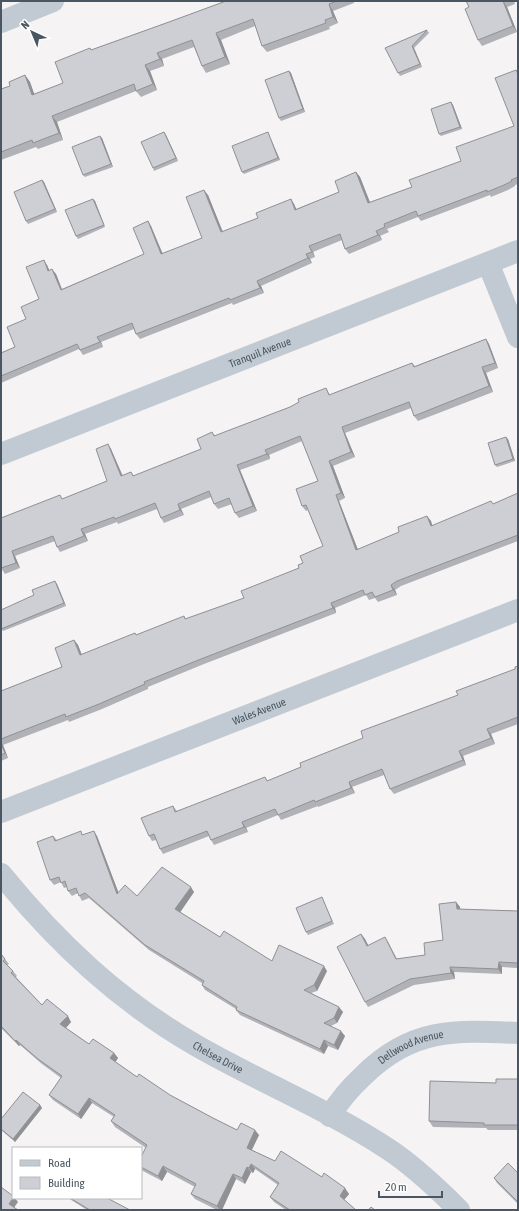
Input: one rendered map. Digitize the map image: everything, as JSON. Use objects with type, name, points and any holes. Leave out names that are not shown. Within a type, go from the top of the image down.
[{"type":"street","points":[[1,22],[53,1]]},
{"type":"street","name":"Tranquil Avenue","points":[[1,454],[518,251]]},
{"type":"street","points":[[488,263],[518,336]]},
{"type":"street","name":"Wales Avenue","points":[[1,812],[518,610]]},
{"type":"street","name":"Chelsea Drive","points":[[1,874],[43,925],[97,976],[131,1003],[201,1048],[330,1116],[390,1150],[431,1183],[459,1210]]},
{"type":"street","name":"Dellwood Avenue","points":[[330,1116],[342,1098],[369,1069],[389,1053],[402,1046],[426,1037],[452,1032],[518,1033]]},
{"type":"building","points":[[226,1],[337,1],[329,4],[333,17],[325,20],[326,23],[262,46],[253,19],[216,33],[225,57],[202,66],[192,40],[157,53],[160,59],[145,65],[153,84],[136,91],[134,84],[52,116],[59,133],[33,143],[32,140],[1,152],[1,89],[10,86],[9,82],[25,75],[32,95],[63,83],[55,62],[90,48],[91,50]]},
{"type":"building","points":[[466,1],[503,1],[513,26],[478,40],[465,9],[469,7]]},
{"type":"building","points":[[427,30],[412,46],[420,64],[398,73],[385,48]]},
{"type":"building","points":[[516,70],[518,74],[518,177],[511,180],[512,181],[487,192],[487,190],[418,216],[416,211],[384,224],[385,227],[376,231],[378,235],[345,249],[340,234],[309,246],[312,252],[306,254],[308,258],[257,281],[260,288],[230,300],[229,298],[136,334],[132,323],[97,337],[100,342],[80,350],[77,344],[1,376],[1,353],[15,347],[7,327],[26,319],[21,307],[39,299],[26,267],[44,260],[48,271],[52,269],[61,290],[144,254],[133,228],[148,221],[161,254],[202,238],[186,197],[204,190],[221,232],[258,218],[256,213],[291,199],[295,210],[339,192],[335,181],[356,172],[368,203],[412,187],[409,180],[461,161],[456,147],[514,126],[495,78]]},
{"type":"building","points":[[289,71],[303,109],[279,118],[265,80]]},
{"type":"building","points":[[451,102],[460,127],[439,134],[431,109]]},
{"type":"building","points":[[164,132],[176,158],[153,168],[141,142]]},
{"type":"building","points":[[268,132],[278,158],[242,172],[232,146]]},
{"type":"building","points":[[100,136],[111,164],[83,175],[72,147]]},
{"type":"building","points":[[42,180],[55,209],[26,221],[14,192]]},
{"type":"building","points":[[93,199],[104,225],[76,236],[65,210]]},
{"type":"building","points":[[486,339],[495,363],[482,367],[489,386],[414,416],[409,402],[342,427],[351,452],[329,461],[341,493],[336,495],[356,550],[399,532],[398,527],[427,516],[431,526],[491,501],[493,504],[518,493],[518,535],[397,581],[391,585],[393,590],[375,597],[372,592],[365,595],[363,590],[331,603],[333,608],[144,682],[145,684],[99,704],[66,717],[65,714],[1,739],[1,691],[62,667],[55,648],[74,640],[80,655],[135,633],[136,635],[184,616],[185,619],[244,598],[241,591],[299,568],[298,565],[303,563],[300,556],[323,546],[306,505],[302,506],[296,489],[318,481],[300,436],[265,450],[267,454],[237,465],[253,506],[235,513],[229,498],[214,504],[209,491],[178,504],[180,510],[161,518],[155,503],[115,519],[114,517],[81,529],[84,536],[57,547],[53,536],[12,551],[16,563],[1,568],[1,518],[60,495],[62,499],[107,481],[96,449],[108,444],[121,476],[131,472],[133,476],[201,449],[197,439],[212,432],[214,436],[290,407],[299,402],[298,399],[326,388],[329,395],[412,363],[414,367]]},
{"type":"building","points":[[506,437],[513,459],[495,465],[488,443]]},
{"type":"building","points":[[55,581],[64,603],[1,629],[1,610],[34,595],[32,590]]},
{"type":"building","points":[[518,666],[518,717],[487,729],[491,738],[459,751],[463,760],[390,789],[382,769],[349,782],[351,788],[315,802],[314,800],[278,815],[275,809],[242,822],[244,827],[211,840],[207,831],[160,849],[154,834],[149,836],[141,818],[173,806],[175,812],[265,777],[267,781],[301,767],[300,763],[363,738],[361,731],[458,695],[456,691],[515,669],[515,667]]},
{"type":"building","points":[[1,744],[5,753],[1,755]]},
{"type":"building","points":[[81,831],[82,835],[94,831],[117,894],[125,885],[137,896],[162,867],[191,887],[175,909],[220,937],[224,931],[272,961],[279,945],[324,966],[314,985],[304,990],[339,1007],[334,1018],[324,1023],[341,1031],[334,1045],[324,1040],[320,1049],[236,1010],[237,1007],[202,985],[204,981],[145,945],[85,893],[79,896],[76,888],[68,891],[65,881],[61,883],[59,877],[50,880],[37,842],[53,836],[55,841]]},
{"type":"building","points":[[322,897],[332,921],[306,932],[296,908]]},
{"type":"building","points":[[456,902],[457,909],[518,911],[518,963],[499,962],[498,969],[450,967],[451,973],[410,979],[365,1002],[337,947],[361,934],[367,946],[385,937],[396,959],[425,955],[424,943],[443,940],[439,904]]},
{"type":"building","points":[[1,954],[5,959],[3,961],[13,971],[11,973],[42,1005],[47,999],[68,1016],[60,1024],[89,1044],[93,1039],[114,1053],[110,1058],[137,1077],[139,1074],[170,1095],[237,1130],[241,1123],[255,1130],[247,1148],[275,1161],[281,1151],[322,1177],[324,1173],[345,1188],[340,1196],[356,1210],[290,1210],[270,1197],[279,1183],[251,1164],[249,1168],[247,1167],[242,1178],[233,1174],[217,1206],[191,1194],[196,1184],[163,1166],[158,1176],[142,1168],[142,1155],[147,1145],[111,1121],[115,1115],[89,1098],[78,1114],[49,1095],[62,1076],[38,1059],[16,1040],[15,1041],[1,1026]]},
{"type":"building","points":[[496,1079],[518,1079],[518,1125],[484,1125],[484,1123],[429,1121],[430,1081],[496,1083]]},
{"type":"building","points":[[23,1092],[40,1105],[13,1139],[1,1129],[1,1119]]},
{"type":"building","points":[[508,1163],[518,1173],[518,1202],[494,1178]]},
{"type":"building","points":[[1,1187],[12,1195],[12,1199],[9,1204],[18,1210],[1,1210]]},
{"type":"building","points":[[72,1199],[109,1199],[130,1210],[90,1210]]},
{"type":"building","points":[[371,1207],[375,1210],[368,1210]]}]
